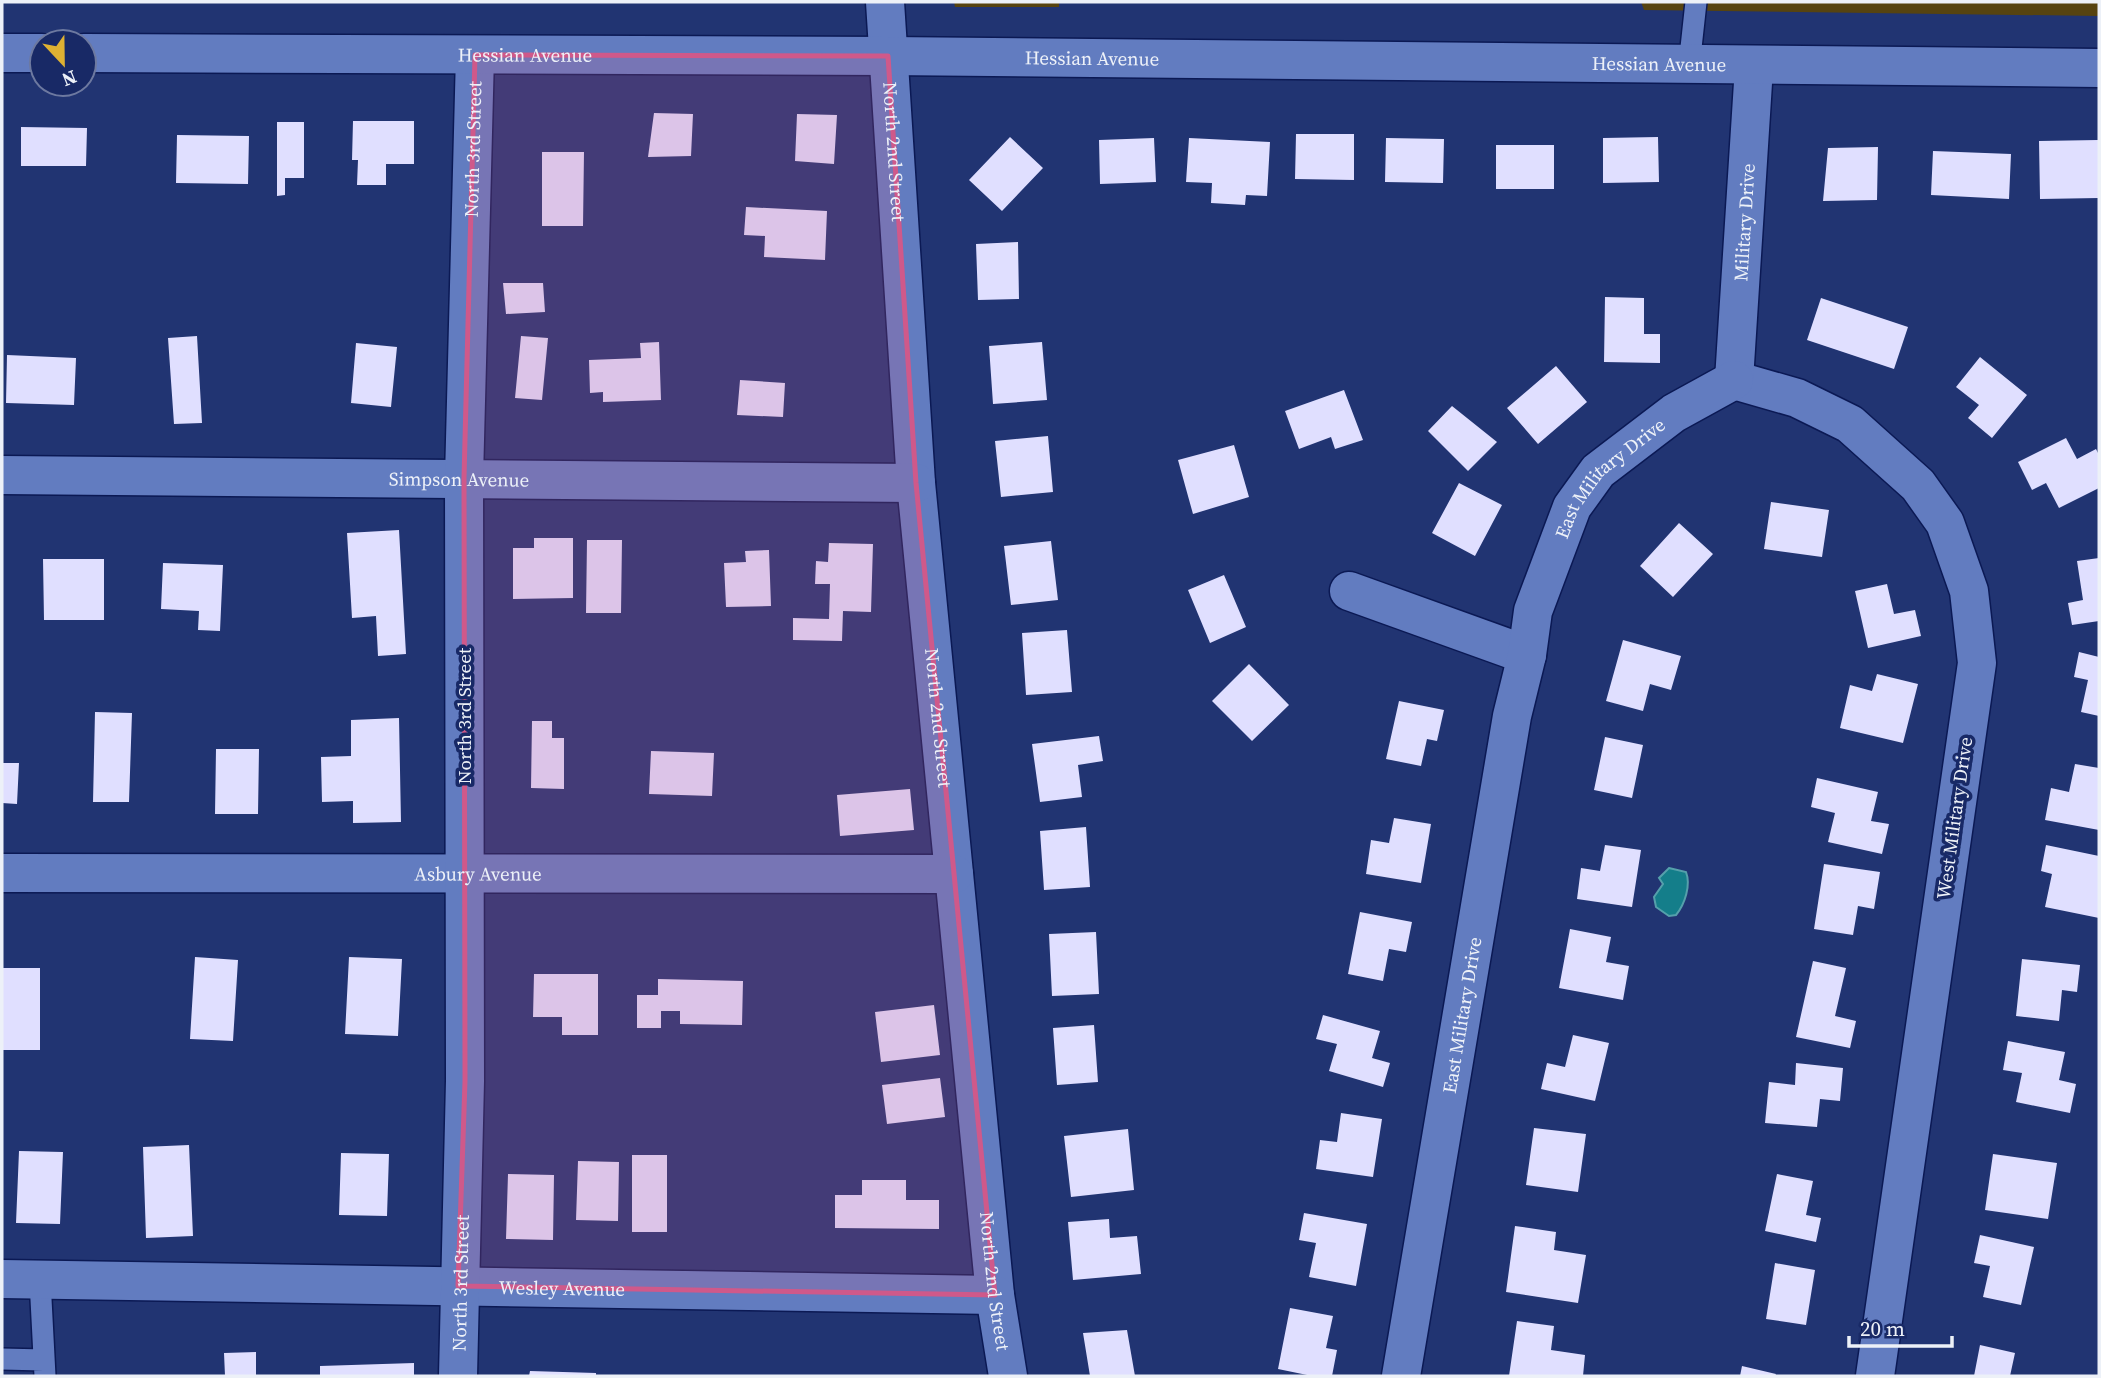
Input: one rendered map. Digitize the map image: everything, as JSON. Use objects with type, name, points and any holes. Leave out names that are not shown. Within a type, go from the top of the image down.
[{"type":"street","name":"North 2nd Street","points":[[885,2],[916,483],[995,1295],[1008,1376]]},
{"type":"street","points":[[2,53],[28,53]]},
{"type":"street","name":"Hessian Avenue","points":[[98,53],[2099,68]]},
{"type":"street","name":"North 3rd Street","points":[[458,1376],[464,1081],[464,478],[475,55]]},
{"type":"street","name":"Military Drive","points":[[1734,380],[1754,66]]},
{"type":"street","name":"East Military Drive","points":[[1401,1376],[1510,730],[1534,611],[1572,507],[1598,471],[1674,412],[1734,380]]},
{"type":"street","name":"West Military Drive","points":[[1734,380],[1797,398],[1850,424],[1917,485],[1945,523],[1969,592],[1977,663],[1875,1376]]},
{"type":"street","name":"Simpson Avenue","points":[[2,475],[916,483]]},
{"type":"street","points":[[1349,591],[1527,655]]},
{"type":"street","name":"Asbury Avenue","points":[[2,873],[954,874]]},
{"type":"street","name":"Wesley Avenue","points":[[2,1279],[995,1295]]},
{"type":"lane","points":[[1689,66],[1696,2]]},
{"type":"lane","points":[[2,1359],[45,1368],[40,1280]]},
{"type":"highlighted area","points":[[475,55],[888,56],[916,483],[995,1295],[458,1286],[465,1081],[464,478]]},
{"type":"shaded area","points":[[954,2],[1059,2],[1059,7],[955,7]]},
{"type":"shaded area","points":[[1641,2],[2099,2],[2099,16],[1644,10]]},
{"type":"shaded area","points":[[1669,868],[1686,872],[1688,883],[1679,911],[1676,915],[1669,916],[1656,907],[1654,897],[1663,884],[1659,878]]},
{"type":"building","points":[[654,113],[693,114],[691,156],[648,157]]},
{"type":"building","points":[[797,114],[837,115],[834,164],[795,161]]},
{"type":"building","points":[[353,121],[414,121],[414,164],[386,164],[386,185],[357,185],[358,160],[352,160]]},
{"type":"building","points":[[277,122],[304,122],[304,178],[285,178],[285,195],[277,196]]},
{"type":"building","points":[[21,127],[87,128],[86,166],[21,166]]},
{"type":"building","points":[[1296,134],[1354,134],[1354,180],[1295,179]]},
{"type":"building","points":[[177,135],[249,136],[248,184],[176,183]]},
{"type":"building","points":[[1010,137],[1043,168],[1002,211],[969,180]]},
{"type":"building","points":[[1658,137],[1659,182],[1603,183],[1603,138]]},
{"type":"building","points":[[1154,138],[1156,182],[1100,184],[1099,140]]},
{"type":"building","points":[[1189,138],[1270,142],[1267,196],[1246,195],[1245,205],[1211,203],[1212,183],[1186,182]]},
{"type":"building","points":[[1386,138],[1444,139],[1443,183],[1385,182]]},
{"type":"building","points":[[2098,140],[2099,198],[2040,199],[2039,141]]},
{"type":"building","points":[[1496,145],[1554,145],[1554,189],[1496,189]]},
{"type":"building","points":[[1878,147],[1877,200],[1823,201],[1828,148]]},
{"type":"building","points":[[1933,151],[2011,154],[2009,199],[1931,195]]},
{"type":"building","points":[[542,152],[584,152],[583,226],[542,226]]},
{"type":"building","points":[[746,207],[827,211],[825,260],[764,257],[765,236],[744,235]]},
{"type":"building","points":[[1018,242],[1019,299],[978,300],[976,244]]},
{"type":"building","points":[[503,283],[543,283],[545,312],[506,314]]},
{"type":"building","points":[[1605,297],[1644,298],[1644,334],[1660,334],[1660,363],[1604,362]]},
{"type":"building","points":[[1821,298],[1908,327],[1894,369],[1807,340]]},
{"type":"building","points":[[197,336],[202,423],[174,424],[168,338]]},
{"type":"building","points":[[521,336],[548,338],[542,400],[515,398]]},
{"type":"building","points":[[659,342],[661,400],[603,402],[603,392],[590,393],[589,360],[641,358],[640,343]]},
{"type":"building","points":[[1042,342],[1047,400],[993,404],[989,346]]},
{"type":"building","points":[[356,343],[397,347],[391,407],[351,403]]},
{"type":"building","points":[[7,355],[76,358],[74,405],[6,403]]},
{"type":"building","points":[[1980,357],[2027,395],[1992,438],[1968,418],[1979,405],[1956,387]]},
{"type":"building","points":[[1556,366],[1587,402],[1538,444],[1507,408]]},
{"type":"building","points":[[740,380],[785,383],[783,417],[737,415]]},
{"type":"building","points":[[1344,390],[1363,440],[1335,449],[1331,437],[1299,449],[1285,411]]},
{"type":"building","points":[[1452,406],[1497,442],[1468,471],[1428,431]]},
{"type":"building","points":[[1048,436],[1053,492],[1001,497],[995,441]]},
{"type":"building","points":[[2066,438],[2077,459],[2096,449],[2099,455],[2099,488],[2059,508],[2046,483],[2032,490],[2018,462]]},
{"type":"building","points":[[1234,445],[1249,497],[1193,514],[1178,460]]},
{"type":"building","points":[[1459,483],[1502,505],[1475,556],[1432,533]]},
{"type":"building","points":[[1771,502],[1829,510],[1822,557],[1764,549]]},
{"type":"building","points":[[1679,523],[1713,554],[1673,597],[1640,566]]},
{"type":"building","points":[[399,530],[406,654],[378,656],[376,616],[352,618],[347,533]]},
{"type":"building","points":[[534,538],[573,538],[573,598],[513,599],[513,548],[534,548]]},
{"type":"building","points":[[587,540],[622,540],[621,613],[586,613]]},
{"type":"building","points":[[1051,541],[1058,600],[1011,605],[1004,546]]},
{"type":"building","points":[[829,543],[873,544],[871,612],[843,611],[842,641],[793,640],[793,618],[829,619],[830,584],[815,584],[816,561],[828,562]]},
{"type":"building","points":[[769,550],[771,606],[726,607],[724,563],[746,562],[745,551]]},
{"type":"building","points":[[2099,558],[2099,621],[2072,625],[2068,603],[2083,600],[2077,561]]},
{"type":"building","points":[[43,559],[104,559],[104,620],[44,620]]},
{"type":"building","points":[[163,563],[223,565],[220,631],[198,630],[199,611],[161,609]]},
{"type":"building","points":[[1224,575],[1246,627],[1210,643],[1188,590]]},
{"type":"building","points":[[1887,584],[1894,614],[1915,610],[1921,636],[1868,648],[1855,591]]},
{"type":"building","points":[[1067,630],[1072,692],[1026,695],[1022,633]]},
{"type":"building","points":[[1623,640],[1681,656],[1671,690],[1650,684],[1643,711],[1606,701]]},
{"type":"building","points":[[2079,652],[2099,657],[2099,716],[2081,712],[2088,680],[2074,677]]},
{"type":"building","points":[[1249,664],[1289,705],[1252,741],[1212,701]]},
{"type":"building","points":[[1877,674],[1918,684],[1903,743],[1840,728],[1850,685],[1872,691]]},
{"type":"building","points":[[1399,701],[1444,710],[1437,741],[1427,739],[1421,766],[1386,759]]},
{"type":"building","points":[[95,712],[132,713],[129,802],[93,802]]},
{"type":"building","points":[[399,718],[401,822],[353,823],[353,801],[322,802],[321,757],[351,756],[351,720]]},
{"type":"building","points":[[532,721],[552,721],[552,738],[564,738],[564,789],[531,788]]},
{"type":"building","points":[[1099,736],[1103,761],[1078,765],[1082,797],[1040,802],[1032,744]]},
{"type":"building","points":[[1605,737],[1643,745],[1632,798],[1594,790]]},
{"type":"building","points":[[216,749],[259,749],[258,814],[215,814]]},
{"type":"building","points":[[651,751],[714,753],[712,796],[649,794]]},
{"type":"building","points":[[2,763],[19,763],[17,804],[2,803]]},
{"type":"building","points":[[2075,764],[2099,768],[2099,830],[2045,820],[2051,788],[2069,792]]},
{"type":"building","points":[[1817,778],[1878,792],[1871,821],[1889,824],[1882,854],[1828,842],[1835,813],[1811,807]]},
{"type":"building","points":[[910,789],[914,830],[840,836],[837,795]]},
{"type":"building","points":[[1394,818],[1431,824],[1421,883],[1366,874],[1371,840],[1389,843]]},
{"type":"building","points":[[1086,827],[1090,887],[1044,890],[1040,831]]},
{"type":"building","points":[[1605,845],[1641,850],[1632,907],[1577,899],[1581,868],[1600,871]]},
{"type":"building","points":[[2046,845],[2099,856],[2099,918],[2045,907],[2052,874],[2041,871]]},
{"type":"building","points":[[1824,864],[1880,872],[1874,909],[1858,906],[1853,935],[1814,929]]},
{"type":"building","points":[[1360,912],[1412,922],[1406,952],[1389,949],[1383,981],[1348,974]]},
{"type":"building","points":[[1570,929],[1611,937],[1606,962],[1629,966],[1623,1000],[1559,988]]},
{"type":"building","points":[[1096,932],[1099,994],[1052,996],[1049,934]]},
{"type":"building","points":[[195,957],[238,960],[233,1041],[190,1039]]},
{"type":"building","points":[[349,957],[402,959],[398,1036],[345,1034]]},
{"type":"building","points":[[2022,959],[2080,965],[2077,992],[2062,990],[2059,1021],[2016,1016]]},
{"type":"building","points":[[1813,961],[1846,968],[1835,1016],[1856,1021],[1850,1048],[1796,1037]]},
{"type":"building","points":[[2,968],[40,968],[40,1050],[2,1050]]},
{"type":"building","points":[[534,974],[598,974],[598,1035],[562,1035],[562,1017],[533,1017]]},
{"type":"building","points":[[658,979],[743,981],[742,1025],[680,1024],[680,1011],[661,1011],[661,1028],[637,1028],[637,995],[658,995]]},
{"type":"building","points":[[934,1005],[940,1055],[881,1062],[875,1012]]},
{"type":"building","points":[[1323,1015],[1380,1031],[1372,1058],[1390,1063],[1383,1087],[1329,1071],[1337,1044],[1316,1039]]},
{"type":"building","points":[[1094,1025],[1098,1082],[1057,1085],[1053,1028]]},
{"type":"building","points":[[1573,1035],[1609,1043],[1595,1101],[1541,1089],[1547,1063],[1565,1067]]},
{"type":"building","points":[[2008,1041],[2065,1052],[2059,1080],[2076,1084],[2070,1113],[2016,1102],[2022,1073],[2003,1070]]},
{"type":"building","points":[[1796,1063],[1843,1068],[1840,1101],[1820,1099],[1817,1127],[1765,1123],[1769,1082],[1795,1085]]},
{"type":"building","points":[[940,1078],[945,1117],[887,1124],[882,1085]]},
{"type":"building","points":[[1341,1113],[1382,1119],[1373,1177],[1316,1169],[1320,1140],[1337,1142]]},
{"type":"building","points":[[1534,1128],[1586,1134],[1578,1192],[1526,1185]]},
{"type":"building","points":[[1128,1129],[1134,1190],[1071,1197],[1064,1136]]},
{"type":"building","points":[[189,1145],[193,1236],[146,1238],[143,1147]]},
{"type":"building","points":[[19,1151],[63,1152],[60,1224],[16,1223]]},
{"type":"building","points":[[341,1153],[389,1154],[387,1216],[339,1215]]},
{"type":"building","points":[[1993,1154],[2057,1163],[2048,1219],[1985,1210]]},
{"type":"building","points":[[632,1155],[667,1155],[667,1232],[632,1232]]},
{"type":"building","points":[[578,1161],[619,1162],[618,1221],[576,1220]]},
{"type":"building","points":[[508,1174],[554,1175],[553,1240],[506,1239]]},
{"type":"building","points":[[1777,1174],[1813,1181],[1806,1215],[1821,1218],[1816,1242],[1765,1231]]},
{"type":"building","points":[[862,1180],[906,1180],[906,1200],[939,1200],[939,1229],[835,1228],[835,1195],[862,1195]]},
{"type":"building","points":[[1304,1213],[1367,1224],[1356,1286],[1309,1277],[1316,1243],[1299,1240]]},
{"type":"building","points":[[1109,1219],[1110,1238],[1137,1236],[1141,1274],[1073,1280],[1068,1222]]},
{"type":"building","points":[[1515,1226],[1556,1232],[1554,1250],[1586,1255],[1578,1303],[1506,1292]]},
{"type":"building","points":[[1980,1235],[2034,1247],[2021,1305],[1983,1297],[1990,1266],[1974,1263]]},
{"type":"building","points":[[1775,1263],[1815,1270],[1806,1325],[1766,1319]]},
{"type":"building","points":[[1290,1308],[1333,1316],[1326,1348],[1337,1350],[1332,1376],[1312,1376],[1278,1369]]},
{"type":"building","points":[[1517,1321],[1554,1326],[1551,1350],[1585,1355],[1583,1376],[1509,1376]]},
{"type":"building","points":[[1127,1330],[1135,1376],[1090,1376],[1083,1333]]},
{"type":"building","points":[[1980,1345],[2015,1353],[2010,1376],[1974,1376]]},
{"type":"building","points":[[256,1352],[256,1376],[225,1376],[224,1353]]},
{"type":"building","points":[[414,1363],[414,1376],[320,1376],[320,1366]]},
{"type":"building","points":[[1742,1366],[1776,1374],[1740,1376]]},
{"type":"building","points":[[530,1371],[596,1373],[596,1376],[529,1376]]}]
